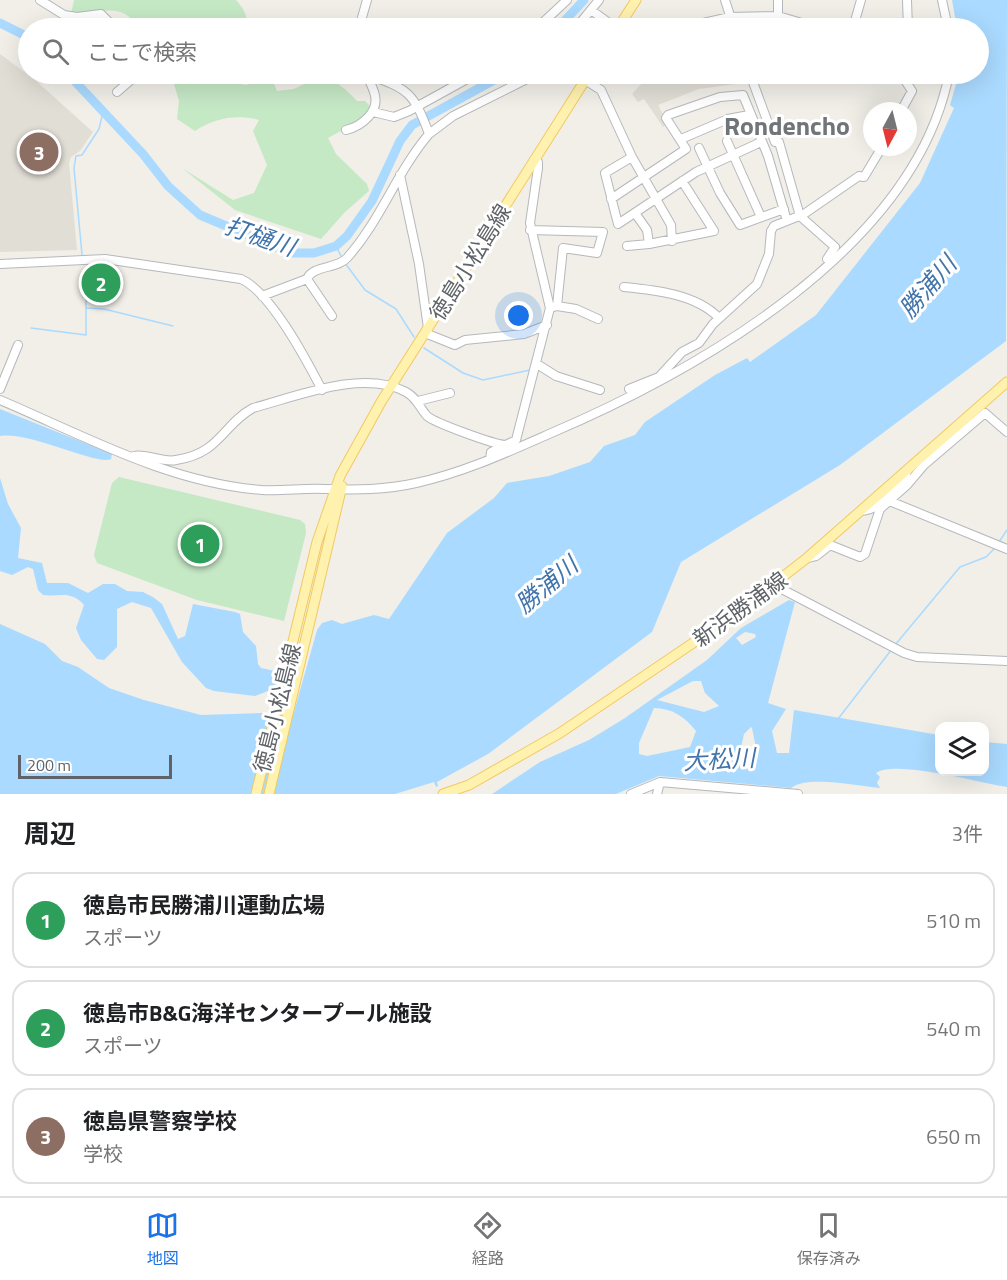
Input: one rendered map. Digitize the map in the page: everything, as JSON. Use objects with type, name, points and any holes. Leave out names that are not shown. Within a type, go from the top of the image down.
[{"type":"main road","points":[[624,18],[636,0]]},
{"type":"main road","name":"徳島小松島線","points":[[269,794],[333,503],[353,452],[392,385],[583,84]]},
{"type":"main road","name":"新浜勝浦線","points":[[443,794],[469,785],[560,733],[774,585],[1007,382]]},
{"type":"main road","name":"徳島小松島線","points":[[256,794],[317,542],[333,503]]},
{"type":"street","points":[[40,0],[67,18]]},
{"type":"street","points":[[362,18],[367,0]]},
{"type":"street","points":[[548,18],[567,0]]},
{"type":"street","points":[[584,18],[599,0]]},
{"type":"street","points":[[725,0],[730,17]]},
{"type":"street","points":[[778,0],[778,15]]},
{"type":"street","points":[[856,18],[861,0]]},
{"type":"street","points":[[907,0],[908,18]]},
{"type":"street","points":[[942,0],[946,18]]},
{"type":"street","points":[[591,10],[603,18]]},
{"type":"street","points":[[64,15],[78,17],[101,14],[105,18]]},
{"type":"street","points":[[726,18],[778,15],[787,18]]},
{"type":"street","points":[[117,92],[126,84]]},
{"type":"street","points":[[346,130],[362,122],[373,112],[375,94],[371,84]]},
{"type":"street","points":[[395,84],[401,86],[418,108],[428,132]]},
{"type":"street","points":[[373,112],[394,117],[418,108],[459,84]]},
{"type":"street","points":[[262,296],[307,279],[311,273],[346,259],[372,225],[400,175],[428,132],[453,116],[517,84]]},
{"type":"street","points":[[595,84],[601,90],[632,157],[671,225],[672,240]]},
{"type":"street","points":[[754,84],[775,142],[779,142],[800,216],[835,247],[827,259],[829,263]]},
{"type":"street","points":[[906,102],[912,91],[907,84]]},
{"type":"street","points":[[0,400],[133,457],[194,479],[225,486],[266,490],[382,489],[415,483],[490,459],[615,406],[782,306],[874,219],[904,178],[937,113],[946,84]]},
{"type":"street","points":[[611,199],[686,149],[666,118],[668,115],[720,97],[743,95],[787,221]]},
{"type":"street","points":[[681,139],[728,119],[749,115]]},
{"type":"street","points":[[727,141],[761,217]]},
{"type":"street","points":[[632,157],[605,173],[617,224],[708,166],[761,142]]},
{"type":"street","points":[[699,148],[740,225],[784,210]]},
{"type":"street","points":[[629,389],[660,379],[682,352],[699,344],[719,318],[757,284],[769,254],[771,231],[774,226],[800,216],[860,177],[864,177],[877,156]]},
{"type":"street","points":[[534,160],[538,162],[538,168],[530,230],[554,307]]},
{"type":"street","points":[[400,175],[418,255],[426,331],[455,345],[465,340],[524,334],[548,325]]},
{"type":"street","points":[[627,246],[714,231],[682,181]]},
{"type":"street","points":[[635,213],[647,230],[649,244]]},
{"type":"street","points":[[490,459],[491,452],[508,444],[518,435],[554,307],[563,248],[597,253],[603,232],[530,230]]},
{"type":"street","points":[[0,264],[95,259],[119,260],[214,277],[241,279],[253,286],[262,296],[296,341],[322,390]]},
{"type":"street","points":[[307,279],[332,316]]},
{"type":"street","points":[[624,287],[661,290],[706,308],[719,318]]},
{"type":"street","points":[[554,307],[576,309],[597,319]]},
{"type":"street","points":[[0,389],[18,345]]},
{"type":"street","points":[[537,364],[556,376],[600,390]]},
{"type":"street","points":[[167,461],[208,449],[253,408],[351,383],[392,385],[418,402],[426,414],[438,422],[490,443],[526,445]]},
{"type":"street","points":[[418,402],[450,393]]},
{"type":"street","points":[[861,511],[887,500],[907,485],[924,465],[986,412],[1007,432]]},
{"type":"street","points":[[133,457],[138,455],[167,461],[194,479]]},
{"type":"street","points":[[807,558],[816,556],[830,546],[860,557],[865,554],[880,508],[904,479],[907,471]]},
{"type":"street","points":[[887,500],[1007,549]]},
{"type":"street","points":[[774,585],[904,653],[917,657],[1007,661]]},
{"type":"street","points":[[657,794],[660,782]]},
{"type":"street","points":[[631,794],[660,782],[798,794]]},
{"type":"shaded area","points":[[0,54],[18,67],[18,84],[40,84],[93,132],[80,151],[71,157],[69,163],[77,250],[0,252]]},
{"type":"shaded area","points":[[641,84],[736,84],[699,89],[658,105],[668,124],[663,127],[644,99],[638,102],[632,94]]},
{"type":"green space","points":[[74,0],[236,0],[246,18],[131,18],[117,11],[71,14]]},
{"type":"green space","points":[[174,84],[274,84],[277,91],[294,89],[304,84],[337,84],[357,101],[365,101],[370,106],[366,117],[328,138],[336,154],[367,184],[369,191],[345,212],[321,239],[235,210],[182,168],[233,200],[254,193],[267,165],[253,131],[259,120],[242,117],[226,118],[195,131],[177,119],[179,101]]},
{"type":"green space","points":[[119,477],[300,520],[305,524],[306,533],[284,621],[197,600],[97,563],[94,555],[112,483]]},
{"type":"water","name":"勝浦川","points":[[952,0],[1007,0],[1006,341],[840,465],[681,562],[652,632],[488,754],[437,782],[436,787],[434,782],[395,794],[0,794],[0,624],[45,644],[62,661],[78,667],[109,688],[144,700],[201,715],[294,712],[317,630],[322,623],[332,620],[342,624],[374,615],[389,619],[447,533],[494,498],[507,483],[549,476],[590,462],[604,446],[635,435],[645,422],[715,375],[747,358],[750,362],[816,315],[920,183],[954,108],[950,105],[956,84],[989,84],[989,18],[955,18]]},
{"type":"water","points":[[0,409],[112,454],[111,459],[92,458],[28,438],[0,436]]},
{"type":"water","points":[[0,478],[8,504],[21,528],[18,558],[42,563],[47,583],[68,583],[88,593],[103,584],[115,584],[127,591],[143,592],[162,604],[178,639],[185,636],[193,604],[240,614],[243,632],[256,646],[258,664],[261,668],[275,671],[278,675],[277,683],[268,691],[255,696],[206,688],[182,662],[151,608],[132,602],[117,609],[117,647],[104,660],[97,659],[81,640],[76,628],[84,605],[79,600],[65,595],[43,595],[38,590],[33,569],[28,567],[12,575],[0,571]]},
{"type":"water","name":"大松川","points":[[789,600],[795,602],[768,703],[786,709],[772,731],[777,753],[789,753],[794,710],[935,734],[935,772],[886,769],[876,773],[880,777],[877,783],[880,788],[809,782],[791,788],[659,776],[616,794],[492,794],[540,762],[589,740],[625,718],[707,660],[741,628]],"holes":[[[745,632],[755,634],[756,637],[742,645],[736,638]],[[693,681],[701,681],[705,693],[719,706],[704,712],[657,700]],[[654,708],[678,714],[696,731],[690,747],[647,756],[639,754],[639,743]],[[752,728],[757,753],[741,748],[744,734]]]},
{"type":"water","points":[[989,742],[1007,744],[1007,787],[954,776],[989,776]]},
{"type":"waterway","name":"打樋川","points":[[567,18],[584,0]]},
{"type":"waterway","name":"打樋川","points":[[0,23],[18,32]]},
{"type":"waterway","name":"打樋川","points":[[77,84],[143,154],[168,186],[200,215],[290,253],[314,253],[336,246],[347,236],[372,201],[400,141],[412,125],[487,84]]},
{"type":"waterway","points":[[82,255],[74,168],[76,156],[82,155],[99,129],[103,112]]},
{"type":"waterway","points":[[336,246],[342,258]]},
{"type":"waterway","points":[[345,263],[365,290],[396,309],[414,337]]},
{"type":"waterway","points":[[31,328],[86,335],[86,296]]},
{"type":"waterway","points":[[87,308],[104,309],[173,326]]},
{"type":"waterway","points":[[424,348],[463,373],[483,380],[530,370]]},
{"type":"waterway","points":[[999,542],[1007,530]]},
{"type":"waterway","points":[[895,645],[960,567],[986,557],[995,548]]},
{"type":"waterway","points":[[838,719],[892,649]]},
{"type":"place","name":"徳島県警察学校","points":[[39,152]]},
{"type":"place","name":"徳島市B&G海洋センタープール施設","points":[[101,283]]},
{"type":"place","name":"徳島市民勝浦川運動広場","points":[[200,544]]},
{"type":"district","name":"Rondencho","points":[[787,126]]}]
